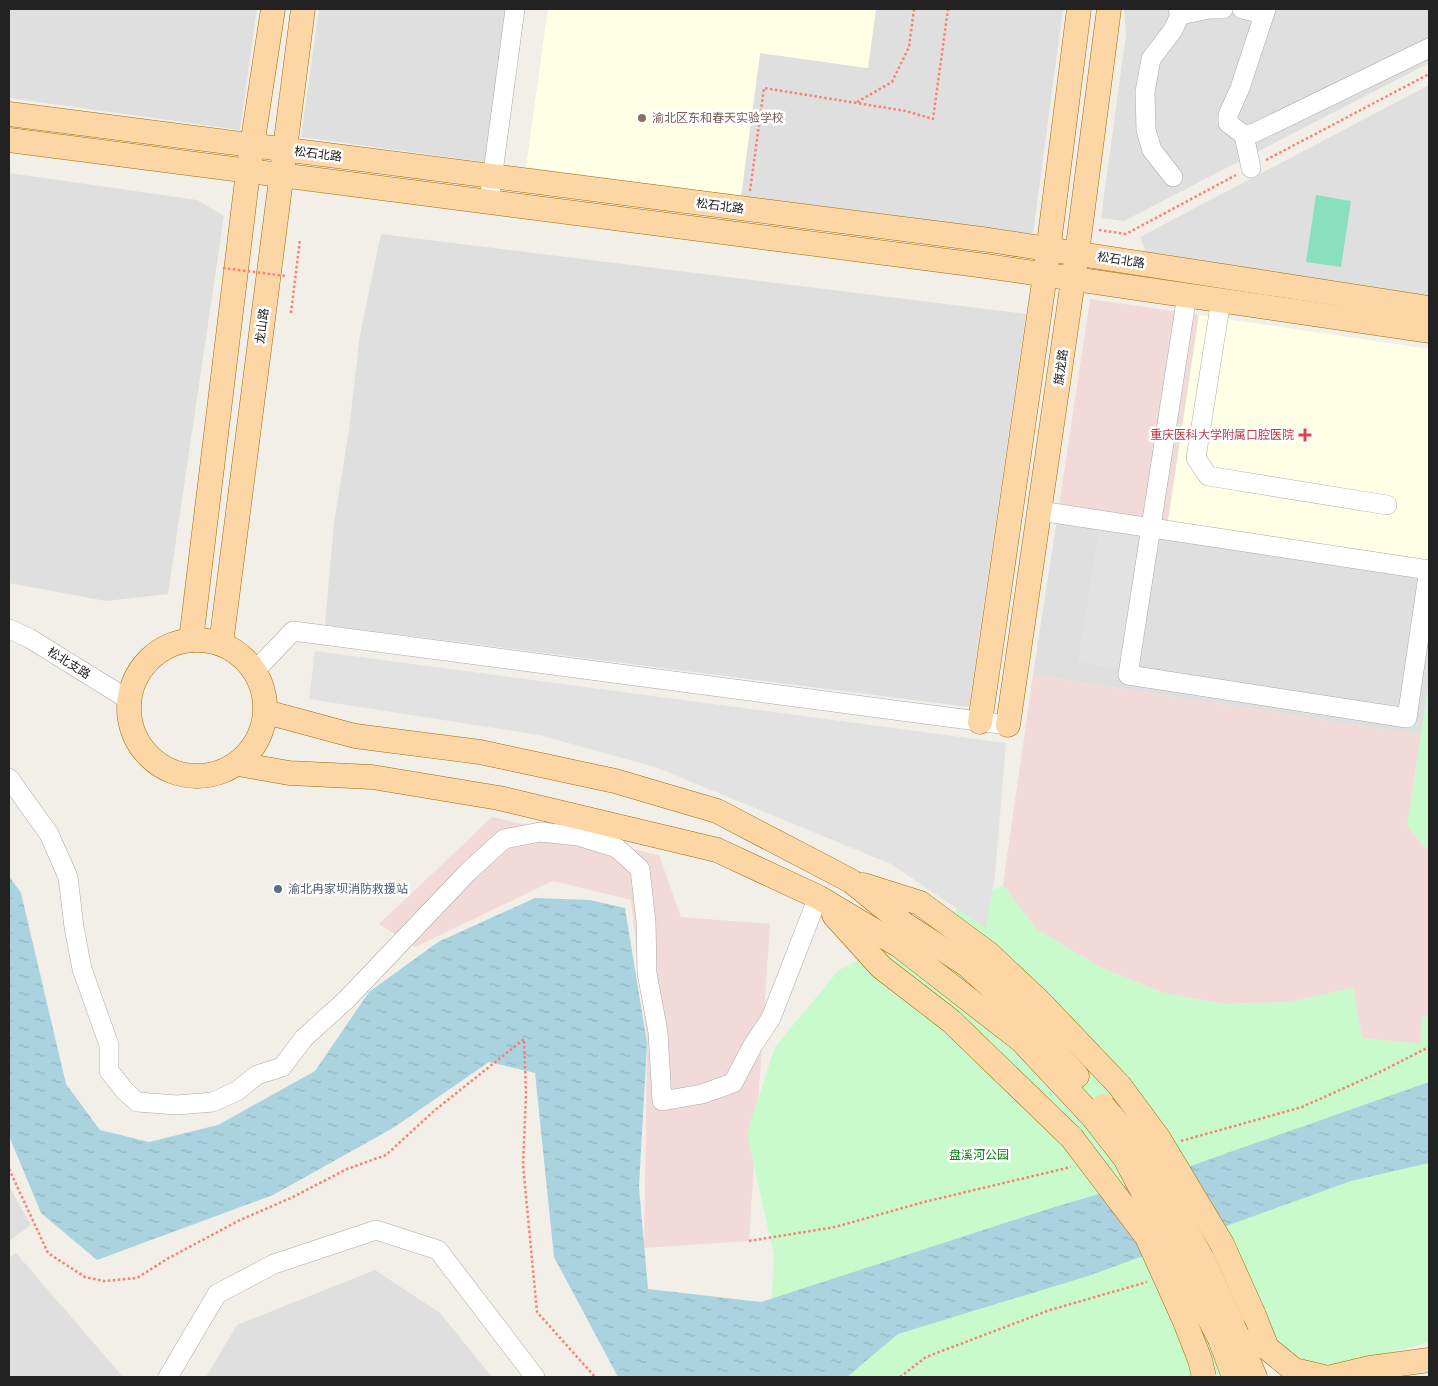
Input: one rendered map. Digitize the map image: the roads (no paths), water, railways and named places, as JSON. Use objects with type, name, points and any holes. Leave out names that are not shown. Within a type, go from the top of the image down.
[{"type":"main road","points":[[191,640],[248,172],[273,9]]},
{"type":"main road","name":"龙山路","points":[[221,644],[303,9]]},
{"type":"main road","points":[[980,722],[1044,275],[1079,9]]},
{"type":"main road","name":"旗龙路","points":[[1008,725],[1074,279],[1108,9]]},
{"type":"main road","name":"松石北路","points":[[9,114],[1077,253],[1429,308]]},
{"type":"main road","name":"松石北路","points":[[9,140],[986,266],[1429,331]]},
{"type":"main road","points":[[191,640],[207,640],[221,644],[240,654],[255,670],[263,690],[266,712],[261,732],[252,750],[238,764],[217,774],[195,777],[173,773],[153,761],[138,744],[130,723],[129,700],[136,677],[150,658],[169,645],[191,640]]},
{"type":"main road","points":[[266,712],[354,736],[480,752],[615,781],[716,811],[850,881],[920,902],[989,954],[1040,1002],[1119,1085],[1159,1139],[1222,1244],[1267,1348],[1294,1370],[1324,1377]]},
{"type":"main road","points":[[238,764],[289,773],[372,777],[499,798],[717,850],[818,897],[900,946],[1022,1041],[1098,1111]]},
{"type":"main road","points":[[850,881],[904,924],[967,965],[1019,1012],[1098,1111],[1228,1337],[1255,1377]]},
{"type":"main road","points":[[818,897],[881,967],[951,1021],[1072,1138],[1147,1237],[1184,1319],[1200,1360],[1204,1377]]},
{"type":"main road","points":[[1228,1337],[1234,1377]]},
{"type":"main road","points":[[1332,1377],[1370,1368],[1429,1361]]},
{"type":"main road","points":[[1389,1377],[1429,1361]]},
{"type":"street","points":[[489,202],[515,9]]},
{"type":"street","points":[[1173,177],[1152,150],[1146,130],[1145,92],[1152,58],[1173,30],[1179,12],[1223,9]]},
{"type":"street","points":[[1242,9],[1265,11],[1240,88],[1228,115],[1228,123],[1244,135],[1251,168]]},
{"type":"street","points":[[1244,135],[1254,133],[1429,48]]},
{"type":"street","points":[[1040,511],[1152,528],[1429,569],[1407,718],[1128,675],[1152,528],[1187,295]]},
{"type":"street","points":[[1221,300],[1196,458],[1208,476],[1387,505]]},
{"type":"street","name":"松北支路","points":[[9,629],[29,638],[129,700]]},
{"type":"street","points":[[255,670],[293,631],[1008,725]]},
{"type":"street","points":[[9,778],[49,834],[68,877],[74,927],[82,969],[109,1046],[109,1072],[137,1102],[177,1105],[213,1102],[237,1091],[257,1075],[282,1068],[304,1038],[346,1000],[476,865],[504,839],[540,832],[578,836],[617,848],[640,869],[646,922],[647,973],[658,1032],[662,1101],[702,1094],[733,1083],[753,1045],[771,1018],[818,897]]},
{"type":"street","points":[[168,1377],[217,1294],[274,1264],[376,1230],[438,1250],[535,1377]]},
{"type":"water","points":[[9,876],[21,893],[66,1084],[100,1130],[149,1142],[218,1125],[315,1071],[369,992],[438,942],[535,898],[590,900],[625,908],[647,1043],[639,1187],[648,1289],[761,1302],[1045,1210],[1182,1169],[1429,1082],[1429,1163],[1351,1181],[1088,1276],[898,1334],[847,1377],[618,1377],[554,1257],[535,1073],[489,1062],[393,1128],[273,1195],[97,1260],[41,1213],[9,1136]]},
{"type":"place","name":"渝北区东和春天实验学校","points":[[642,118]]},
{"type":"place","name":"重庆医科大学附属口腔医院","points":[[1305,435]]},
{"type":"place","name":"渝北冉家坝消防救援站","points":[[278,889]]},
{"type":"park label","name":"盘溪河公园","points":[[979,1155]]}]
